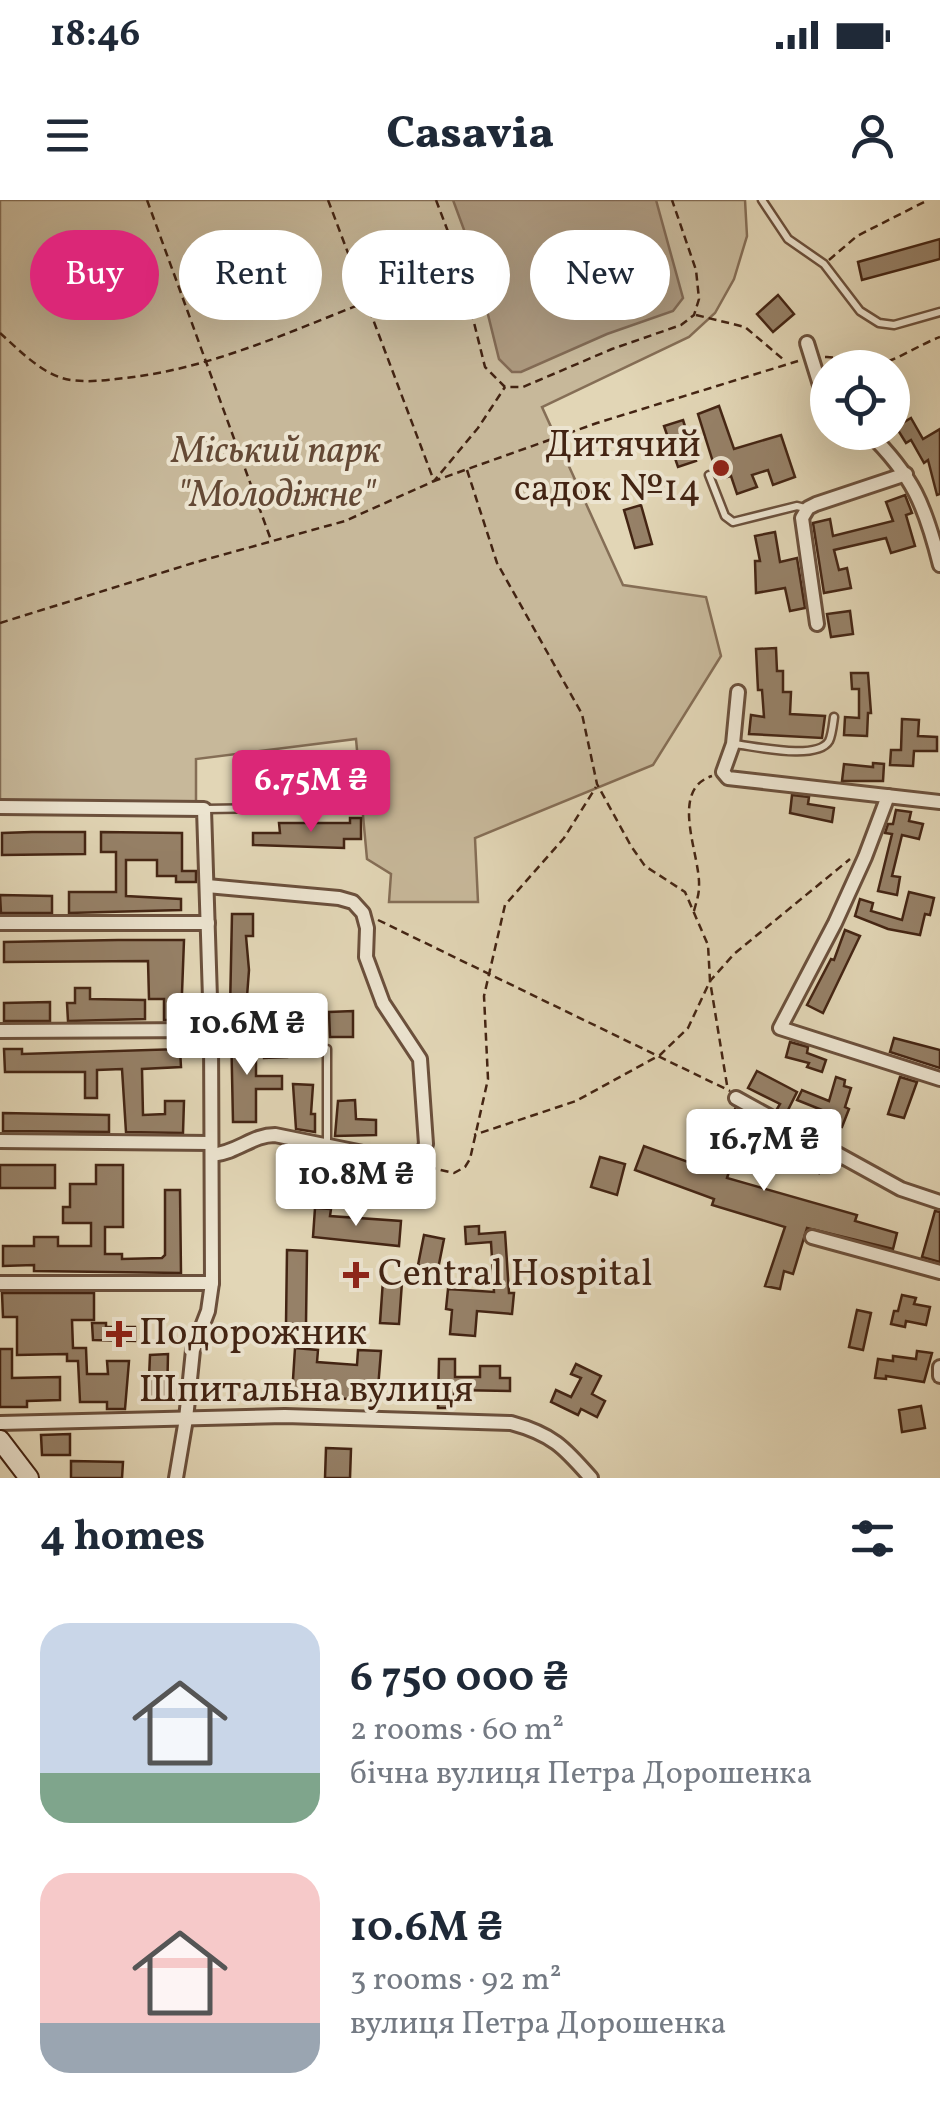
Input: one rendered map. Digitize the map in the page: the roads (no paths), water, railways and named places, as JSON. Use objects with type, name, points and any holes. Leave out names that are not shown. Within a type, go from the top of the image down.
[{"type":"street","points":[[807,343],[810,353]]},
{"type":"street","points":[[884,450],[916,490],[937,543],[940,565]]},
{"type":"street","points":[[817,624],[802,518],[808,508],[906,474]]},
{"type":"street","points":[[738,692],[733,744],[722,772],[728,778],[940,802]]},
{"type":"street","points":[[888,796],[866,858],[780,1028],[940,1079]]},
{"type":"street","points":[[0,807],[204,809],[212,1030],[212,1283],[208,1311],[193,1350],[176,1478]]},
{"type":"street","points":[[0,1141],[239,1150],[261,1135],[275,1135],[327,1148],[412,1162],[420,1159],[426,1144],[420,1060],[383,1004],[366,957],[363,913],[353,902],[339,898],[207,886]]},
{"type":"street","points":[[0,923],[208,924]]},
{"type":"street","points":[[0,1031],[212,1030]]},
{"type":"street","points":[[732,1092],[902,1189],[940,1202]]},
{"type":"street","points":[[812,1237],[940,1272]]},
{"type":"street","points":[[0,1283],[212,1283]]},
{"type":"street","points":[[940,1368],[940,1376]]},
{"type":"street","name":"Шпитальна вулиця","points":[[0,1423],[284,1416],[511,1423],[538,1430],[561,1443],[591,1478]]},
{"type":"street","points":[[0,1440],[29,1478]]},
{"type":"lane","points":[[762,200],[788,239],[824,264],[860,311],[879,323],[894,325],[940,312]]},
{"type":"lane","points":[[710,474],[725,516],[733,522],[797,506],[808,508]]},
{"type":"lane","points":[[733,744],[804,752],[824,747],[830,740],[834,717]]},
{"type":"lane","points":[[204,809],[270,808]]},
{"type":"lane","points":[[327,1049],[327,1148]]},
{"type":"place","name":"Дитячий садок №14","points":[[721,468]]},
{"type":"place","name":"Central Hospital","points":[[356,1275]]},
{"type":"place","name":"Подорожник","points":[[119,1334]]},
{"type":"park label","name":"Міський парк \"Молодіжне\"","points":[[276,474]]}]
